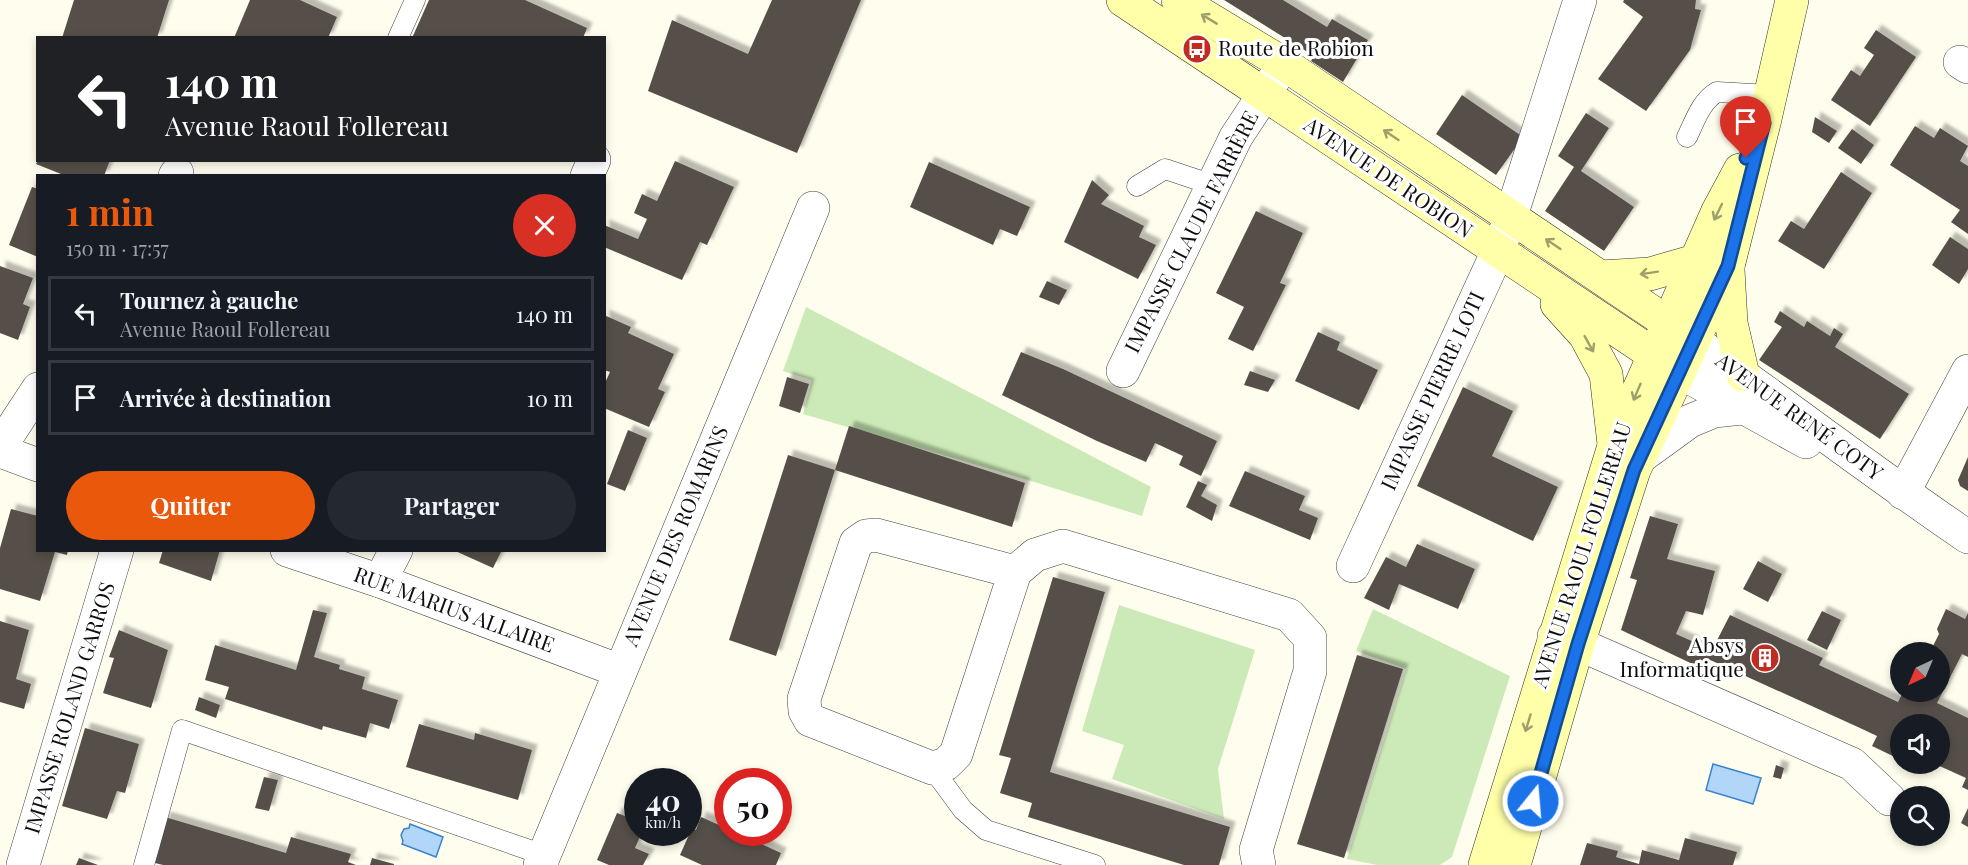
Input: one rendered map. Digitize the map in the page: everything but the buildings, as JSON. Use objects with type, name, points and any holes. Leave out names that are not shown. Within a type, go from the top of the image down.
[{"type":"main road","name":"AVENUE DE ROBION","points":[[1123,0],[1667,364]]},
{"type":"main road","name":"AVENUE DE ROBION","points":[[1178,0],[1284,64],[1694,341]]},
{"type":"main road","name":"AVENUE RAOUL FOLLEREAU","points":[[1667,364],[1694,341],[1728,266],[1792,0]]},
{"type":"main road","name":"AVENUE RAOUL FOLLEREAU","points":[[1485,865],[1566,640],[1626,452],[1667,364],[1668,322],[1767,109]]},
{"type":"main road","points":[[1511,259],[1585,336],[1606,374],[1626,452]]},
{"type":"main road","points":[[1601,278],[1650,274],[1695,261]]},
{"type":"main road","points":[[1728,266],[1731,323],[1743,375]]},
{"type":"main road","name":"AVENUE RAOUL FOLLEREAU","points":[[1514,865],[1566,640]]},
{"type":"street","name":"IMPASSE PIERRE LOTI","points":[[1353,566],[1511,259],[1511,216],[1580,0]]},
{"type":"street","name":"IMPASSE CLAUDE FARRÈRE","points":[[1123,371],[1236,137],[1284,64]]},
{"type":"street","points":[[588,174],[598,162]]},
{"type":"street","name":"AVENUE DES ROMARINS","points":[[542,860],[813,208]]},
{"type":"street","name":"AVENUE RENÉ COTY","points":[[1694,341],[1903,493],[1968,537]]},
{"type":"street","name":"AVENUE RENÉ COTY","points":[[1667,364],[1742,408],[1903,493]]},
{"type":"street","points":[[1903,493],[1968,370]]},
{"type":"street","points":[[36,392],[0,449],[36,464]]},
{"type":"street","points":[[1626,452],[1714,411],[1742,408]]},
{"type":"street","points":[[1015,572],[876,535],[866,536],[856,543],[804,699],[804,711],[810,720],[932,768],[946,764],[956,754],[1015,572],[1035,555],[1064,546],[1289,615],[1310,638],[1310,671],[1256,850],[1259,865]]},
{"type":"street","name":"IMPASSE ROLAND GARROS","points":[[23,865],[116,552]]},
{"type":"street","name":"RUE MARIUS ALLAIRE","points":[[293,552],[380,581],[620,671]]},
{"type":"street","points":[[380,581],[395,552]]},
{"type":"street","points":[[1566,640],[1852,764],[1889,799]]},
{"type":"lane","points":[[399,36],[415,0]]},
{"type":"lane","points":[[1687,137],[1704,104],[1718,92],[1767,109]]},
{"type":"lane","points":[[1137,186],[1165,169],[1212,186]]},
{"type":"lane","points":[[144,865],[183,730],[542,860]]},
{"type":"lane","points":[[932,768],[963,810],[986,830],[1095,865]]},
{"type":"green space","points":[[806,307],[1151,487],[1142,516],[803,414],[812,380],[783,371]]},
{"type":"green space","points":[[1119,605],[1255,650],[1218,769],[1224,819],[1112,779],[1124,745],[1082,731]]},
{"type":"green space","points":[[1373,609],[1510,676],[1452,857],[1440,865],[1377,865],[1347,859],[1406,669],[1356,651]]},
{"type":"water","points":[[1713,764],[1761,778],[1753,804],[1706,790]]},
{"type":"water","points":[[410,824],[443,837],[436,857],[402,844],[401,835]]},
{"type":"place","name":"Route de Robion","points":[[1197,49]]},
{"type":"place","name":"Absys Informatique","points":[[1765,658]]},
{"type":"route","points":[[1533,801],[1578,644],[1634,470],[1728,266],[1764,123],[1746,158]]}]
